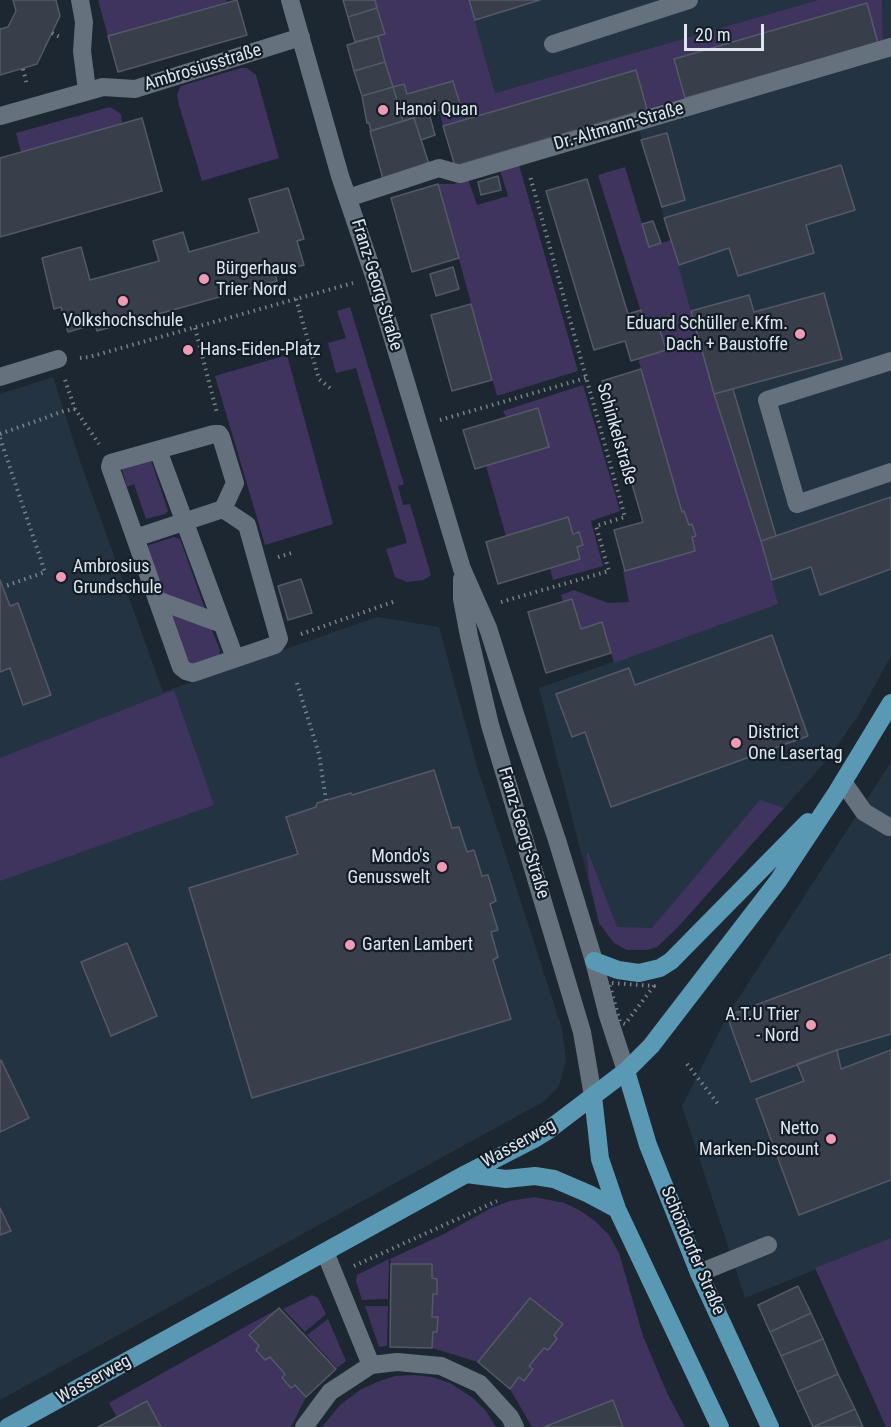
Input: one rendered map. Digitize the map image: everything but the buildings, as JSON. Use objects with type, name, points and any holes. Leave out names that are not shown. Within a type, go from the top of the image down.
[{"type":"main road","name":"Wasserweg","points":[[8,1427],[547,1131],[626,1071],[651,1046],[778,881],[840,787],[891,703]]},
{"type":"main road","points":[[594,961],[618,970],[639,973],[660,968],[671,962],[840,787]]},
{"type":"main road","name":"Schöndorfer Straße","points":[[626,1071],[648,1146],[699,1273],[770,1427]]},
{"type":"main road","points":[[593,1096],[600,1159],[617,1209],[720,1427]]},
{"type":"main road","points":[[466,1174],[506,1179],[535,1176],[554,1179],[617,1209]]},
{"type":"street","points":[[80,0],[84,22],[82,51],[87,90]]},
{"type":"street","name":"Franz-Georg-Straße","points":[[290,0],[462,569],[488,627],[557,840],[626,1071]]},
{"type":"street","points":[[553,44],[689,0]]},
{"type":"street","name":"Ambrosiusstraße","points":[[0,116],[87,90],[103,87],[135,89],[302,37]]},
{"type":"street","name":"Dr.-Altmann-Straße","points":[[348,198],[439,168],[460,174],[891,47]]},
{"type":"street","points":[[0,376],[58,359]]},
{"type":"street","points":[[891,360],[767,400],[797,504],[891,472]]},
{"type":"street","points":[[135,538],[223,509],[235,483],[219,434],[111,464],[110,467],[135,538],[157,600],[181,667],[193,673],[278,642],[278,634],[247,525],[223,509]]},
{"type":"street","points":[[158,450],[234,658]]},
{"type":"street","name":"Franz-Georg-Straße","points":[[462,569],[462,599],[467,627],[490,725],[582,1032],[593,1096]]},
{"type":"street","points":[[157,600],[222,624]]},
{"type":"street","points":[[840,787],[864,812],[889,827]]},
{"type":"street","points":[[699,1273],[768,1245]]},
{"type":"street","points":[[325,1252],[371,1365]]},
{"type":"street","points":[[304,1427],[330,1392],[371,1365],[397,1362],[441,1366],[480,1383],[510,1417],[515,1427]]},
{"type":"path","name":"Schinkelstraße","points":[[480,609],[609,571],[596,526],[626,517],[524,154]]},
{"type":"path","points":[[111,464],[75,409],[58,359],[89,357],[343,286]]},
{"type":"path","points":[[296,299],[319,379],[330,388]]},
{"type":"path","points":[[195,327],[220,423],[219,434]]},
{"type":"path","points":[[419,426],[586,378]]},
{"type":"path","points":[[3,587],[45,572],[0,436],[64,411],[75,409]]},
{"type":"path","points":[[278,642],[396,601]]},
{"type":"path","points":[[297,683],[319,754],[326,800]]},
{"type":"path","points":[[612,982],[654,986],[625,1024],[620,1022],[610,986],[612,982]]},
{"type":"path","points":[[687,1064],[718,1104]]},
{"type":"path","points":[[333,1275],[500,1199]]},
{"type":"shaded area","points":[[98,0],[226,0],[227,2],[108,36]]},
{"type":"shaded area","points":[[375,0],[469,0],[495,93],[818,0],[882,0],[883,44],[674,59],[685,98],[647,109],[636,70],[443,126],[439,110],[460,104],[454,81],[407,94],[404,84],[393,87],[378,36],[385,33]]},
{"type":"shaded area","points":[[469,0],[818,0],[495,93]]},
{"type":"shaded area","points":[[882,0],[891,0],[891,656],[858,716],[827,760],[678,927],[657,947],[647,950],[627,950],[614,943],[599,923],[539,688],[777,604],[761,541],[714,394],[639,130],[883,59]]},
{"type":"shaded area","points":[[247,68],[256,75],[279,158],[202,181],[177,95],[181,86]]},
{"type":"shaded area","points":[[110,107],[121,114],[122,124],[21,152],[16,133]]},
{"type":"shaded area","points":[[519,165],[578,371],[497,396],[438,184],[454,184],[468,179],[477,205],[508,196],[500,170]]},
{"type":"shaded area","points":[[625,167],[649,247],[671,240],[714,394],[761,541],[778,604],[614,663],[602,623],[581,629],[563,602],[561,595],[574,590],[608,603],[629,602],[623,571],[695,550],[692,537],[696,536],[692,525],[689,525],[682,512],[638,358],[647,331],[598,175]]},
{"type":"shaded area","points":[[350,307],[404,484],[398,486],[403,505],[410,504],[431,575],[424,580],[407,582],[395,577],[386,549],[407,543],[356,368],[336,373],[328,343],[346,338],[337,311]]},
{"type":"shaded area","points":[[287,355],[333,524],[265,545],[215,376]]},
{"type":"shaded area","name":"Garten Lambert","points":[[53,377],[81,464],[163,692],[377,617],[439,627],[477,766],[562,1029],[566,1060],[559,1086],[543,1102],[0,1400],[0,394]]},
{"type":"shaded area","points":[[583,385],[620,511],[591,521],[603,566],[553,580],[550,568],[580,559],[577,547],[582,545],[579,532],[506,536],[486,466],[549,447],[538,408],[506,417],[503,411]]},
{"type":"shaded area","points":[[151,460],[168,511],[146,519],[134,484],[127,487],[121,466]]},
{"type":"shaded area","points":[[174,537],[180,539],[205,609],[160,593],[146,546]]},
{"type":"shaded area","points":[[170,612],[211,628],[220,650],[219,656],[192,666],[188,665]]},
{"type":"shaded area","points":[[174,690],[214,805],[0,881],[0,758]]},
{"type":"shaded area","points":[[891,762],[891,1239],[745,1298],[682,1106],[727,1016]]},
{"type":"shaded area","points":[[760,800],[784,808],[678,927],[657,947],[647,950],[627,950],[614,943],[599,923],[589,879],[588,852],[617,927],[652,928]]},
{"type":"shaded area","points":[[534,1197],[565,1203],[579,1210],[609,1235],[619,1253],[643,1336],[667,1393],[685,1427],[623,1427],[613,1400],[544,1427],[532,1427],[510,1389],[519,1377],[533,1369],[529,1366],[544,1348],[548,1350],[557,1339],[554,1335],[562,1324],[530,1298],[478,1362],[432,1348],[433,1332],[437,1331],[438,1318],[432,1317],[433,1294],[437,1293],[437,1279],[432,1278],[432,1264],[391,1264],[390,1259],[444,1234],[491,1208],[510,1201]]},
{"type":"shaded area","points":[[891,1238],[891,1427],[886,1427],[815,1268]]},
{"type":"shaded area","points":[[389,1259],[388,1299],[362,1300],[356,1281],[357,1275]]},
{"type":"shaded area","points":[[312,1295],[318,1298],[326,1314],[305,1332],[283,1309]]},
{"type":"shaded area","points":[[365,1306],[388,1306],[387,1346],[379,1347]]},
{"type":"shaded area","points":[[279,1308],[249,1336],[259,1346],[256,1350],[265,1360],[270,1357],[285,1374],[282,1378],[291,1388],[295,1385],[306,1397],[291,1427],[161,1427],[147,1401],[117,1417],[109,1403]]},
{"type":"shaded area","points":[[328,1319],[346,1361],[337,1368],[307,1335]]},
{"type":"shaded area","points":[[395,1376],[432,1377],[450,1383],[473,1398],[486,1411],[496,1427],[322,1427],[340,1405],[360,1390]]},
{"type":"place","name":"Hanoi Quan","points":[[383,110]]},
{"type":"place","name":"Bürgerhaus Trier Nord","points":[[204,279]]},
{"type":"place","name":"Volkshochschule","points":[[123,301]]},
{"type":"place","name":"Eduard Schüller e.Kfm. Dach + Baustoffe","points":[[800,334]]},
{"type":"place","name":"Hans-Eiden-Platz","points":[[188,350]]},
{"type":"place","name":"Ambrosius Grundschule","points":[[61,577]]},
{"type":"place","name":"District One Lasertag","points":[[736,743]]},
{"type":"place","name":"Mondo's Genusswelt","points":[[442,867]]},
{"type":"place","name":"Garten Lambert","points":[[350,945]]},
{"type":"place","name":"A.T.U Trier - Nord","points":[[811,1025]]},
{"type":"place","name":"Netto Marken-Discount","points":[[831,1139]]}]
